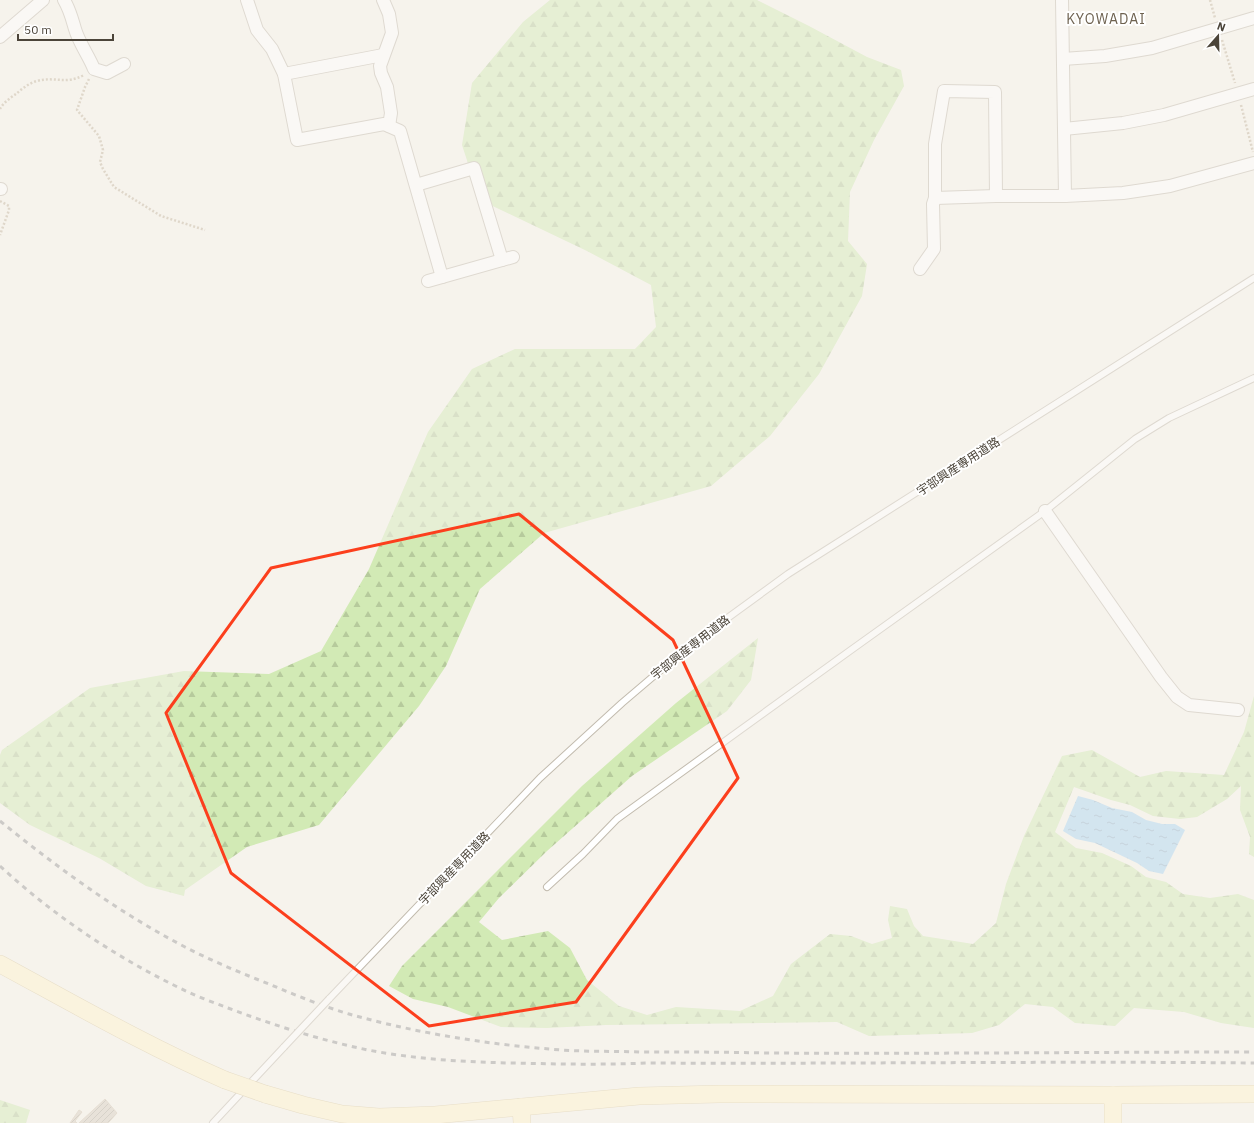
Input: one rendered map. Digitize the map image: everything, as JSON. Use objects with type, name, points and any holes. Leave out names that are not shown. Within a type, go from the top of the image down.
[{"type":"street","points":[[0,37],[43,0]]},
{"type":"street","points":[[64,0],[70,9],[75,30],[94,69],[107,73],[124,64]]},
{"type":"street","points":[[247,0],[256,30],[272,49],[284,74],[297,140],[384,124],[400,130],[442,277]]},
{"type":"street","points":[[383,0],[389,14],[392,33],[380,66],[381,73],[387,87],[391,113],[389,126]]},
{"type":"street","points":[[1062,0],[1065,196]]},
{"type":"street","points":[[1063,59],[1105,56],[1152,48],[1254,18]]},
{"type":"street","points":[[284,74],[383,55]]},
{"type":"street","points":[[1064,129],[1123,123],[1144,119],[1254,89]]},
{"type":"street","points":[[920,269],[934,249],[933,204],[935,198],[935,144],[944,92],[995,92],[996,196]]},
{"type":"street","points":[[935,198],[1065,196],[1123,193],[1170,186],[1254,163]]},
{"type":"street","points":[[416,185],[474,168],[507,259],[428,281]]},
{"type":"street","points":[[1045,511],[1161,677],[1177,696],[1189,705],[1238,710]]},
{"type":"street","points":[[0,964],[192,1066],[225,1080],[265,1094],[342,1114],[379,1117],[435,1115],[522,1115],[639,1096],[719,1094],[1254,1094]]},
{"type":"street","points":[[1113,1095],[1113,1123]]},
{"type":"lane","name":"宇部興産専用道路","points":[[213,1123],[540,778],[622,703],[689,646],[788,574],[1254,278]]},
{"type":"lane","points":[[548,887],[617,819],[844,654],[1045,511],[1135,439],[1170,418],[1254,378]]},
{"type":"path","points":[[1210,0],[1238,94],[1254,155]]},
{"type":"path","points":[[0,110],[8,100],[36,81],[74,80],[94,69]]},
{"type":"path","points":[[94,69],[85,87],[77,110],[99,136],[103,150],[100,162],[114,188],[161,216],[205,230]]},
{"type":"path","points":[[0,201],[9,206],[10,210],[0,235]]},
{"type":"highlighted area","points":[[519,514],[673,640],[738,778],[576,1002],[429,1026],[231,873],[166,713],[271,568]]},
{"type":"green space","points":[[550,0],[757,0],[867,57],[901,70],[904,86],[874,140],[850,192],[848,241],[867,264],[862,296],[819,374],[770,436],[711,486],[544,533],[480,589],[446,666],[419,706],[319,825],[247,847],[185,890],[184,896],[146,886],[99,858],[30,825],[0,803],[0,755],[2,750],[90,688],[184,671],[269,674],[321,651],[369,569],[428,432],[472,369],[515,349],[635,349],[656,327],[651,285],[587,251],[480,200],[462,145],[472,83],[523,22]]},
{"type":"green space","points":[[758,638],[751,680],[727,711],[632,776],[547,851],[499,898],[479,922],[502,940],[548,931],[570,948],[587,980],[619,1006],[647,1015],[676,1007],[740,1011],[773,996],[791,964],[830,934],[851,936],[872,944],[892,938],[888,920],[890,906],[907,909],[914,926],[923,936],[973,944],[996,923],[1006,884],[1024,836],[1062,756],[1092,750],[1140,777],[1166,771],[1224,775],[1244,732],[1254,696],[1254,857],[1249,854],[1250,837],[1240,810],[1241,786],[1227,799],[1197,817],[1180,819],[1153,816],[1130,805],[1074,787],[1055,832],[1076,848],[1102,853],[1131,866],[1146,877],[1166,882],[1183,894],[1210,898],[1238,894],[1254,900],[1254,1028],[1221,1023],[1184,1012],[1134,1008],[1115,1026],[1075,1023],[1053,1007],[1025,1004],[999,1025],[972,1033],[869,1036],[837,1022],[606,1025],[547,1028],[501,1027],[448,1007],[413,999],[389,986],[402,966],[582,786],[676,703]]},
{"type":"green space","points":[[0,1100],[30,1110],[26,1123],[0,1123]]},
{"type":"water","points":[[1078,796],[1093,800],[1112,808],[1132,812],[1146,820],[1162,824],[1175,824],[1185,830],[1163,874],[1149,871],[1137,863],[1095,843],[1076,839],[1063,831]]},
{"type":"building","points":[[105,1099],[117,1113],[109,1122],[79,1123]]},
{"type":"building","points":[[79,1110],[82,1112],[75,1121],[77,1123],[70,1123]]},
{"type":"railway","points":[[0,821],[44,856],[112,904],[185,947],[237,971],[319,1004],[339,1011],[423,1032],[525,1047],[596,1051],[828,1053],[1254,1052]]},
{"type":"railway","points":[[0,866],[43,903],[89,936],[113,952],[188,992],[297,1032],[332,1042],[386,1053],[457,1061],[562,1064],[1027,1062],[1254,1063]]},
{"type":"district","name":"KYOWADAI","points":[[1106,19]]}]
